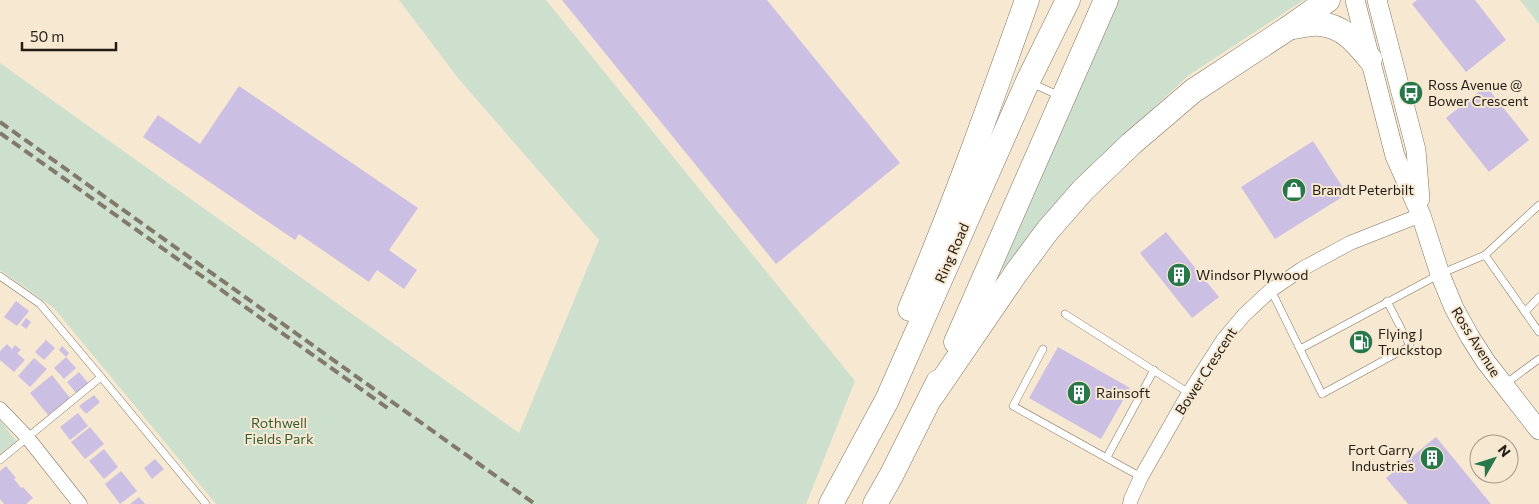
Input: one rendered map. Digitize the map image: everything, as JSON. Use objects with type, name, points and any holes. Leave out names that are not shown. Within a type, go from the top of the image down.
[{"type":"highway","points":[[831,504],[938,242],[987,113],[1026,0]]},
{"type":"highway","name":"Ring Road","points":[[831,504],[887,400],[1028,81],[1068,0]]},
{"type":"highway","points":[[875,504],[932,396],[1106,0]]},
{"type":"highway","points":[[932,396],[1016,272],[1048,230],[1083,190],[1193,91],[1328,0]]},
{"type":"highway","points":[[1290,27],[1319,24],[1334,27],[1346,32],[1370,59]]},
{"type":"main road","name":"Ross Avenue","points":[[1355,0],[1395,156],[1421,216],[1440,274],[1454,308],[1470,337],[1539,430]]},
{"type":"main road","name":"Ross Avenue","points":[[1377,0],[1416,150],[1421,216]]},
{"type":"street","name":"Bower Crescent","points":[[1130,504],[1142,477],[1189,393],[1223,340],[1244,315],[1271,290],[1302,269],[1350,243],[1421,216]]},
{"type":"street","points":[[0,409],[27,437],[80,504]]},
{"type":"lane","points":[[1028,81],[1062,98]]},
{"type":"lane","points":[[1300,349],[1440,274],[1485,255],[1539,205]]},
{"type":"lane","points":[[1485,255],[1539,332]]},
{"type":"lane","points":[[0,276],[40,304],[206,504]]},
{"type":"lane","points":[[1271,290],[1322,394],[1410,346],[1387,301]]},
{"type":"lane","points":[[1524,312],[1539,297]]},
{"type":"lane","points":[[1066,314],[1189,393]]},
{"type":"lane","points":[[1043,349],[1013,406],[1142,477]]},
{"type":"lane","points":[[1504,385],[1539,359]]},
{"type":"lane","points":[[1107,457],[1154,370]]},
{"type":"lane","points":[[0,460],[101,377]]},
{"type":"green space","name":"Rothwell Fields Park","points":[[399,0],[546,0],[855,381],[806,504],[216,504],[54,308],[0,270],[0,63],[519,433],[599,240],[458,78]]},
{"type":"green space","points":[[1115,0],[1304,0],[1189,75],[1085,172],[1026,238],[1006,271],[999,266]]},
{"type":"green space","points":[[1520,0],[1539,0],[1539,24]]},
{"type":"green space","points":[[0,420],[16,441],[0,454]]},
{"type":"building","points":[[562,0],[767,0],[900,163],[776,264]]},
{"type":"building","points":[[1417,0],[1475,0],[1506,40],[1466,72],[1412,4]]},
{"type":"building","points":[[239,86],[418,208],[389,250],[417,270],[404,289],[377,270],[369,282],[299,234],[295,240],[143,137],[158,115],[200,144]]},
{"type":"building","points":[[1486,86],[1529,140],[1489,172],[1446,118]]},
{"type":"building","name":"Brandt Peterbilt","points":[[1313,141],[1347,194],[1275,239],[1241,187]]},
{"type":"building","name":"Windsor Plywood","points":[[1166,232],[1219,297],[1192,318],[1140,253]]},
{"type":"building","points":[[16,301],[29,311],[17,326],[4,317]]},
{"type":"building","points":[[26,318],[31,322],[26,329],[21,325]]},
{"type":"building","points":[[46,340],[55,348],[44,360],[35,352]]},
{"type":"building","points":[[7,344],[12,349],[15,345],[21,350],[17,353],[25,360],[14,372],[0,360],[0,351]]},
{"type":"building","points":[[62,346],[69,353],[66,357],[59,350]]},
{"type":"building","name":"Rainsoft","points":[[1058,347],[1130,388],[1101,439],[1029,398]]},
{"type":"building","points":[[66,357],[76,368],[64,379],[54,368]]},
{"type":"building","points":[[34,358],[47,369],[30,387],[18,376]]},
{"type":"building","points":[[79,372],[88,383],[76,393],[67,382]]},
{"type":"building","points":[[52,375],[70,398],[48,415],[30,393]]},
{"type":"building","points":[[94,395],[100,402],[86,414],[79,406]]},
{"type":"building","points":[[78,413],[88,426],[70,440],[60,427]]},
{"type":"building","points":[[90,427],[104,444],[85,459],[71,442]]},
{"type":"building","name":"Fort Garry Industries","points":[[1436,437],[1469,477],[1469,484],[1475,484],[1491,504],[1408,504],[1386,478]]},
{"type":"building","points":[[104,449],[118,467],[104,479],[89,461]]},
{"type":"building","points":[[155,459],[164,469],[152,479],[144,468]]},
{"type":"building","points":[[6,466],[16,478],[14,479],[21,488],[23,487],[33,498],[26,504],[4,504],[0,499],[0,471]]},
{"type":"building","points":[[121,471],[137,491],[120,504],[105,484]]},
{"type":"building","points":[[139,497],[145,504],[130,504]]},
{"type":"railway","points":[[0,122],[535,504]]},
{"type":"railway","points":[[0,133],[389,409]]},
{"type":"place","name":"Ross Avenue @ Bower Crescent","points":[[1411,93]]},
{"type":"place","name":"Brandt Peterbilt","points":[[1294,190]]},
{"type":"place","name":"Windsor Plywood","points":[[1179,275]]},
{"type":"place","name":"Flying J Truckstop","points":[[1361,342]]},
{"type":"place","name":"Rainsoft","points":[[1079,393]]},
{"type":"place","name":"Fort Garry Industries","points":[[1432,458]]}]
